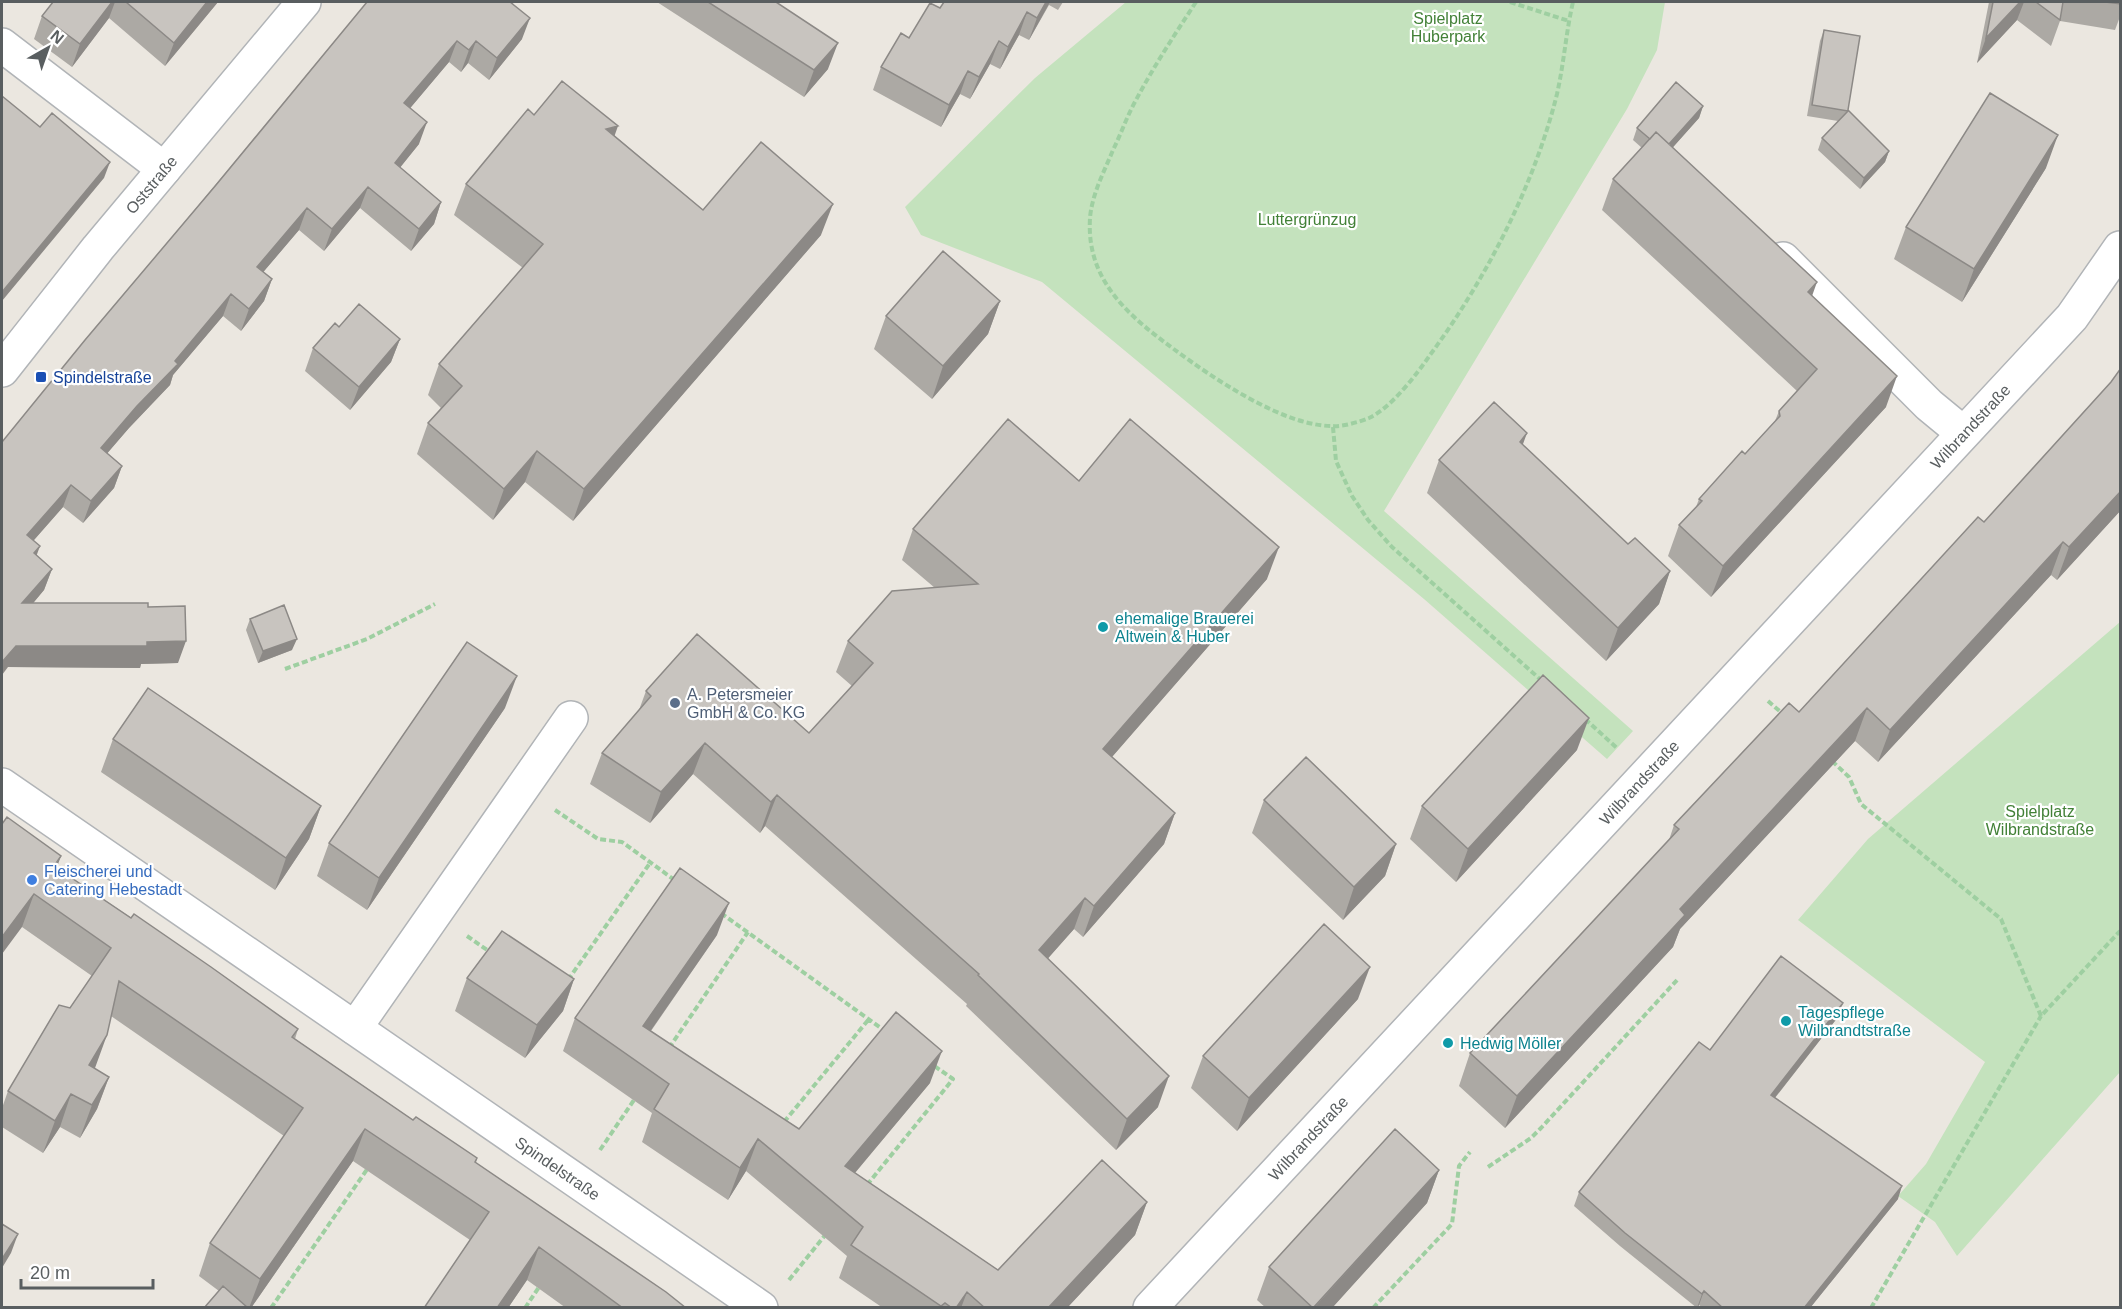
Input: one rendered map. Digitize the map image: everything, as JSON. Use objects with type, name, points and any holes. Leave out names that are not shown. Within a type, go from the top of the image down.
[{"type":"street","name":"Oststraße","points":[[2,370],[98,248],[304,2]]},
{"type":"street","points":[[2,45],[164,169]]},
{"type":"street","points":[[1763,239],[1929,405],[1964,433]]},
{"type":"street","name":"Wilbrandstraße","points":[[1150,1308],[2072,317],[2121,249]]},
{"type":"street","points":[[355,1028],[571,718]]},
{"type":"street","name":"Spindelstraße","points":[[2,785],[761,1308]]},
{"type":"path","points":[[1196,2],[1136,100],[1104,170],[1093,200],[1090,219],[1096,264],[1113,296],[1139,322],[1202,369],[1243,396],[1286,415],[1310,423],[1333,427],[1371,417],[1414,378],[1467,303],[1482,277],[1533,168],[1557,94],[1573,2]]},
{"type":"path","points":[[1510,2],[1569,21]]},
{"type":"path","points":[[1333,427],[1336,461],[1352,496],[1368,520],[1392,547],[1550,688]]},
{"type":"path","points":[[285,669],[367,639],[435,604]]},
{"type":"path","points":[[1740,674],[1790,721]]},
{"type":"path","points":[[1576,711],[1646,774]]},
{"type":"path","points":[[1824,753],[1849,777],[1861,804],[2001,919],[2041,1016]]},
{"type":"path","points":[[522,789],[598,839],[622,842],[677,882]]},
{"type":"path","points":[[563,987],[650,863]]},
{"type":"path","points":[[712,907],[887,1032]]},
{"type":"path","points":[[434,914],[491,952]]},
{"type":"path","points":[[1871,1308],[2041,1016],[2121,931]]},
{"type":"path","points":[[666,1052],[748,932]]},
{"type":"path","points":[[1488,1167],[1532,1138],[1678,979]]},
{"type":"path","points":[[779,1128],[869,1019]]},
{"type":"path","points":[[863,1189],[953,1079],[925,1059]]},
{"type":"path","points":[[578,1182],[641,1089]]},
{"type":"path","points":[[1373,1308],[1452,1224],[1459,1166],[1470,1152]]},
{"type":"path","points":[[271,1308],[370,1165]]},
{"type":"path","points":[[789,1280],[833,1225]]},
{"type":"path","points":[[525,1308],[544,1280]]},
{"type":"green space","name":"Luttergrünzug","points":[[1126,2],[1665,2],[1657,50],[1627,109],[1384,511],[1633,731],[1607,759],[1424,599],[1042,282],[921,235],[905,207],[1035,78]]},
{"type":"green space","name":"Spielplatz Wilbrandstraße","points":[[2120,622],[2120,1072],[1957,1256],[1935,1222],[1898,1196],[1926,1164],[1985,1062],[1798,920],[1868,839]]},
{"type":"building","points":[[53,2],[112,2],[80,44],[42,16]]},
{"type":"building","points":[[126,2],[207,2],[174,43]]},
{"type":"building","points":[[367,2],[510,2],[530,18],[497,58],[476,41],[469,50],[457,41],[404,103],[427,122],[395,163],[441,202],[419,229],[368,187],[332,229],[307,208],[257,267],[272,279],[249,309],[231,294],[175,361],[178,364],[137,406],[101,448],[122,466],[91,501],[71,485],[27,535],[40,546],[34,553],[52,569],[22,603],[148,603],[148,607],[185,606],[186,641],[147,642],[147,646],[16,646],[2,662],[2,442]]},
{"type":"building","points":[[708,2],[776,2],[838,43],[814,70]]},
{"type":"building","points":[[944,2],[1046,2],[1037,18],[1027,12],[1008,47],[999,41],[979,77],[968,71],[949,105],[881,67],[901,33],[909,38],[930,3],[940,8]]},
{"type":"building","points":[[1993,2],[2020,2],[1986,38]]},
{"type":"building","points":[[2036,2],[2063,2],[2060,20]]},
{"type":"building","points":[[1824,30],[1860,36],[1848,110],[1889,151],[1864,178],[1822,138],[1848,111],[1812,105]]},
{"type":"building","points":[[562,81],[618,126],[606,129],[703,210],[761,142],[833,204],[584,489],[537,451],[504,489],[428,423],[462,386],[439,364],[543,244],[466,184],[528,109],[534,115]]},
{"type":"building","points":[[1676,82],[1703,106],[1669,144],[1656,132],[1650,139],[1637,128]]},
{"type":"building","points":[[1990,93],[2058,135],[1974,269],[1906,227]]},
{"type":"building","points":[[2,96],[40,127],[52,113],[110,162],[2,292]]},
{"type":"building","points":[[1656,132],[1817,282],[1808,292],[1897,376],[1723,566],[1679,525],[1702,501],[1699,499],[1742,451],[1745,454],[1780,416],[1779,411],[1817,369],[1613,179]]},
{"type":"building","points":[[943,251],[1000,301],[943,366],[886,316]]},
{"type":"building","points":[[359,304],[400,339],[359,387],[313,348],[335,323],[339,327]]},
{"type":"building","points":[[2121,368],[2121,491],[2069,547],[2063,542],[1890,730],[1867,708],[1680,909],[1685,915],[1517,1096],[1470,1053],[1679,829],[1674,825],[1789,703],[1799,712],[1978,517],[1984,522],[2111,382]]},
{"type":"building","points":[[1494,402],[1527,433],[1520,442],[1628,544],[1635,538],[1670,571],[1618,628],[1439,460]]},
{"type":"building","points":[[1008,419],[1079,481],[1130,419],[1279,547],[1103,749],[1175,813],[1094,906],[1085,898],[1039,950],[1169,1076],[1127,1119],[979,974],[777,795],[771,802],[705,743],[661,792],[602,753],[651,696],[646,691],[697,634],[809,733],[873,663],[848,641],[892,591],[978,584],[913,529]]},
{"type":"building","points":[[284,605],[297,639],[263,651],[250,619]]},
{"type":"building","points":[[467,642],[517,676],[379,878],[329,843]]},
{"type":"building","points":[[1543,675],[1589,718],[1468,849],[1422,806]]},
{"type":"building","points":[[148,688],[321,806],[286,858],[113,739]]},
{"type":"building","points":[[1306,757],[1396,844],[1354,887],[1264,800]]},
{"type":"building","points":[[7,817],[61,856],[54,866],[131,918],[134,914],[211,967],[298,1029],[292,1037],[413,1120],[416,1117],[477,1158],[475,1162],[686,1308],[623,1308],[539,1247],[497,1308],[424,1308],[489,1212],[365,1129],[260,1279],[210,1243],[303,1108],[119,981],[107,1035],[89,1065],[109,1077],[92,1105],[71,1094],[55,1121],[8,1091],[59,1005],[70,1008],[111,948],[34,894],[2,937],[2,824]]},
{"type":"building","points":[[680,868],[729,903],[643,1026],[799,1129],[896,1012],[942,1051],[845,1166],[998,1270],[1102,1160],[1147,1202],[1048,1308],[985,1308],[967,1292],[956,1308],[945,1303],[941,1306],[851,1245],[863,1227],[758,1139],[740,1168],[654,1109],[669,1084],[575,1018]]},
{"type":"building","points":[[1324,924],[1370,967],[1249,1098],[1203,1056]]},
{"type":"building","points":[[502,931],[574,979],[537,1025],[467,978]]},
{"type":"building","points":[[1781,956],[1843,1003],[1771,1095],[1902,1186],[1804,1308],[1723,1308],[1704,1291],[1702,1294],[1625,1233],[1579,1192],[1699,1042],[1710,1050]]},
{"type":"building","points":[[1395,1129],[1439,1170],[1313,1308],[1269,1267]]},
{"type":"building","points":[[2,1224],[18,1234],[2,1259]]},
{"type":"building","points":[[223,1286],[248,1308],[204,1308]]},
{"type":"place","name":"Spindelstraße","points":[[41,377]]},
{"type":"place","name":"ehemalige Brauerei Altwein & Huber","points":[[1103,627]]},
{"type":"place","name":"A. Petersmeier GmbH & Co. KG","points":[[675,703]]},
{"type":"place","name":"Fleischerei und Catering Hebestadt","points":[[32,880]]},
{"type":"place","name":"Tagespflege Wilbrandtstraße","points":[[1786,1021]]},
{"type":"place","name":"Hedwig Möller","points":[[1448,1043]]},
{"type":"park label","name":"Spielplatz Huberpark","points":[[1448,27]]}]
